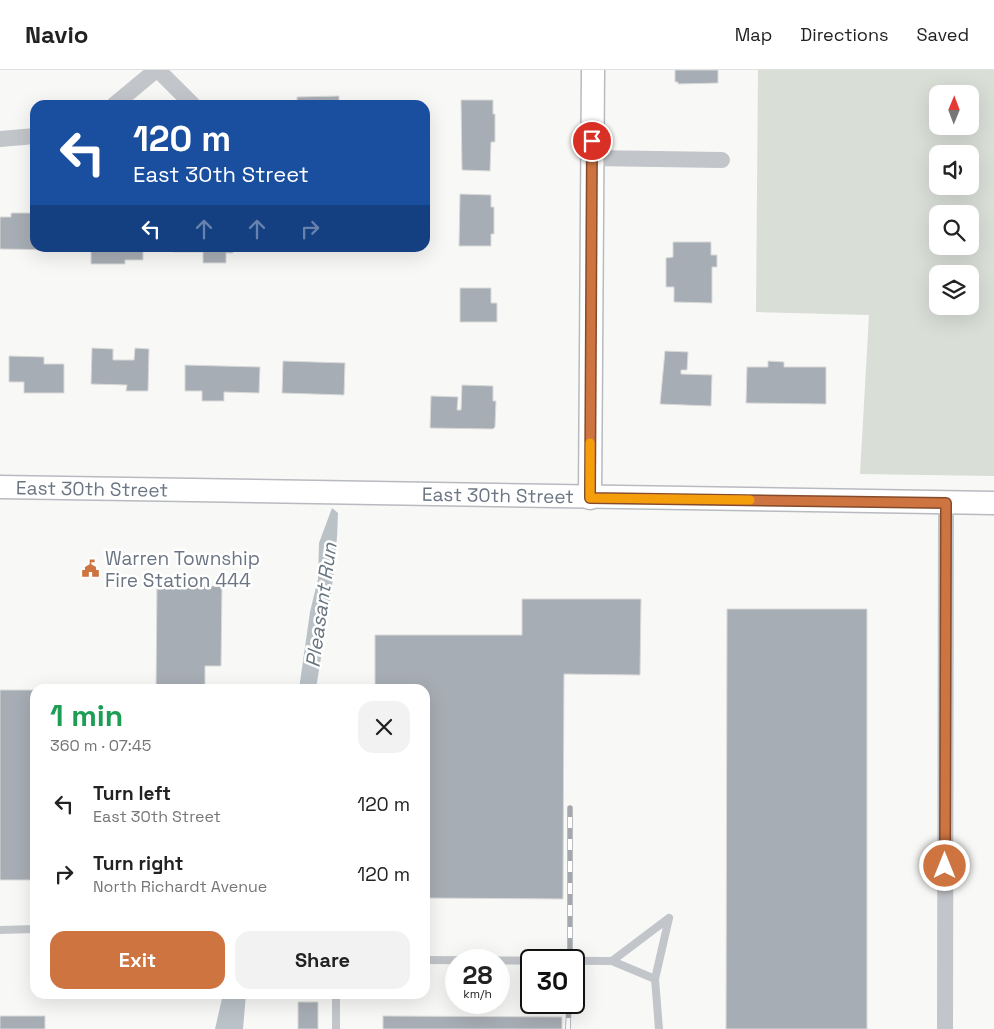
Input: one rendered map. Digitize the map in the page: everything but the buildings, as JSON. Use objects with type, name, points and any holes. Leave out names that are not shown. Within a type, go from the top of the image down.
[{"type":"main road","points":[[590,498],[593,70]]},
{"type":"main road","name":"East 30th Street","points":[[0,488],[994,504]]},
{"type":"street","points":[[120,100],[157,70],[188,100]]},
{"type":"street","points":[[0,139],[30,136]]},
{"type":"street","points":[[592,158],[722,160]]},
{"type":"street","points":[[945,1029],[946,503]]},
{"type":"lane","points":[[612,961],[669,918],[655,979],[659,1029]]},
{"type":"lane","points":[[0,930],[30,929]]},
{"type":"lane","points":[[430,960],[612,961],[655,979]]},
{"type":"lane","points":[[336,999],[336,1029]]},
{"type":"shaded area","points":[[758,70],[994,70],[994,476],[860,474],[869,315],[756,312]]},
{"type":"water","name":"Pleasant Run","points":[[332,508],[338,513],[337,535],[330,601],[317,684],[300,684],[310,612],[318,579],[319,543]]},
{"type":"water","points":[[222,999],[246,999],[243,1029],[215,1029]]},
{"type":"railway","points":[[570,808],[570,949]]},
{"type":"railway","points":[[568,1029],[569,1014]]},
{"type":"slow traffic","points":[[590,443],[590,498],[750,500]]},
{"type":"place","name":"Warren Township Fire Station 444","points":[[91,569]]},
{"type":"route","points":[[592,141],[590,498],[946,503],[945,866]]}]
